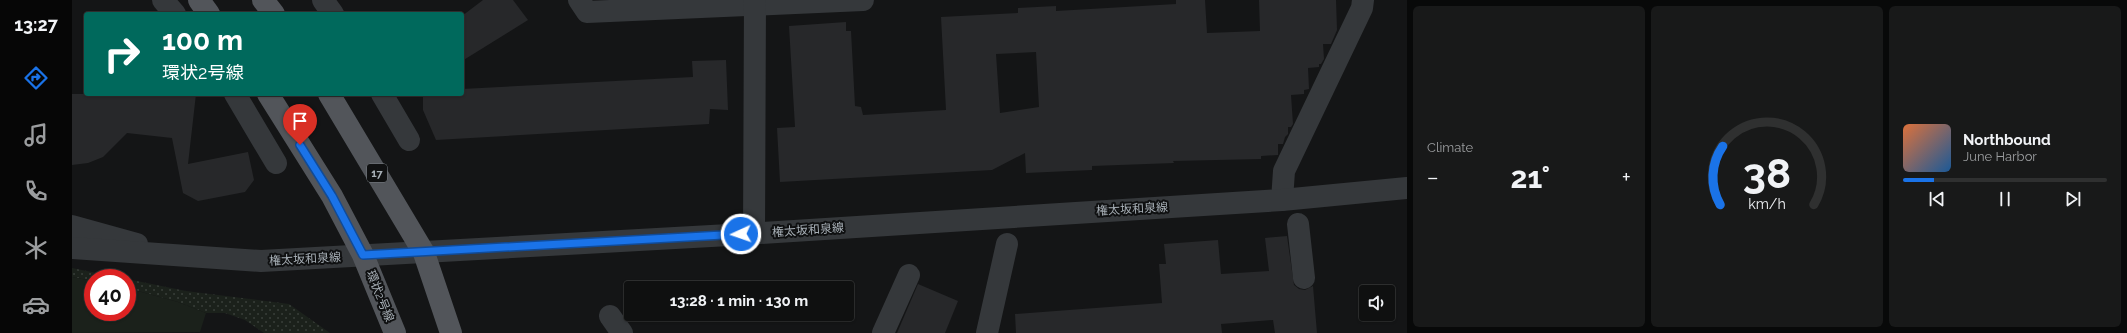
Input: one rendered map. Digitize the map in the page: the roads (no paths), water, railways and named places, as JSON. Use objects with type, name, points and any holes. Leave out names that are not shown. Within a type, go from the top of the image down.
[{"type":"main road","points":[[199,0],[208,12]]},
{"type":"main road","points":[[263,0],[272,12]]},
{"type":"main road","name":"環状2号線","points":[[269,96],[332,196],[363,255],[395,333]]},
{"type":"main road","name":"17","points":[[330,96],[424,252],[450,333]]},
{"type":"street","points":[[163,0],[173,12]]},
{"type":"street","points":[[323,0],[332,12]]},
{"type":"street","points":[[579,0],[587,12],[618,6],[862,0]]},
{"type":"street","points":[[1282,200],[1284,170],[1362,8],[1362,0]]},
{"type":"street","points":[[754,234],[755,3]]},
{"type":"street","points":[[235,96],[276,163]]},
{"type":"street","points":[[383,96],[409,140]]},
{"type":"street","name":"権太坂和泉線","points":[[72,248],[185,258],[261,261],[754,234],[1282,200],[1407,188]]},
{"type":"street","points":[[1298,224],[1304,278]]},
{"type":"street","name":"権太坂和泉線","points":[[72,226],[185,258]]},
{"type":"street","points":[[987,333],[1007,244]]},
{"type":"street","points":[[882,333],[909,275]]}]
